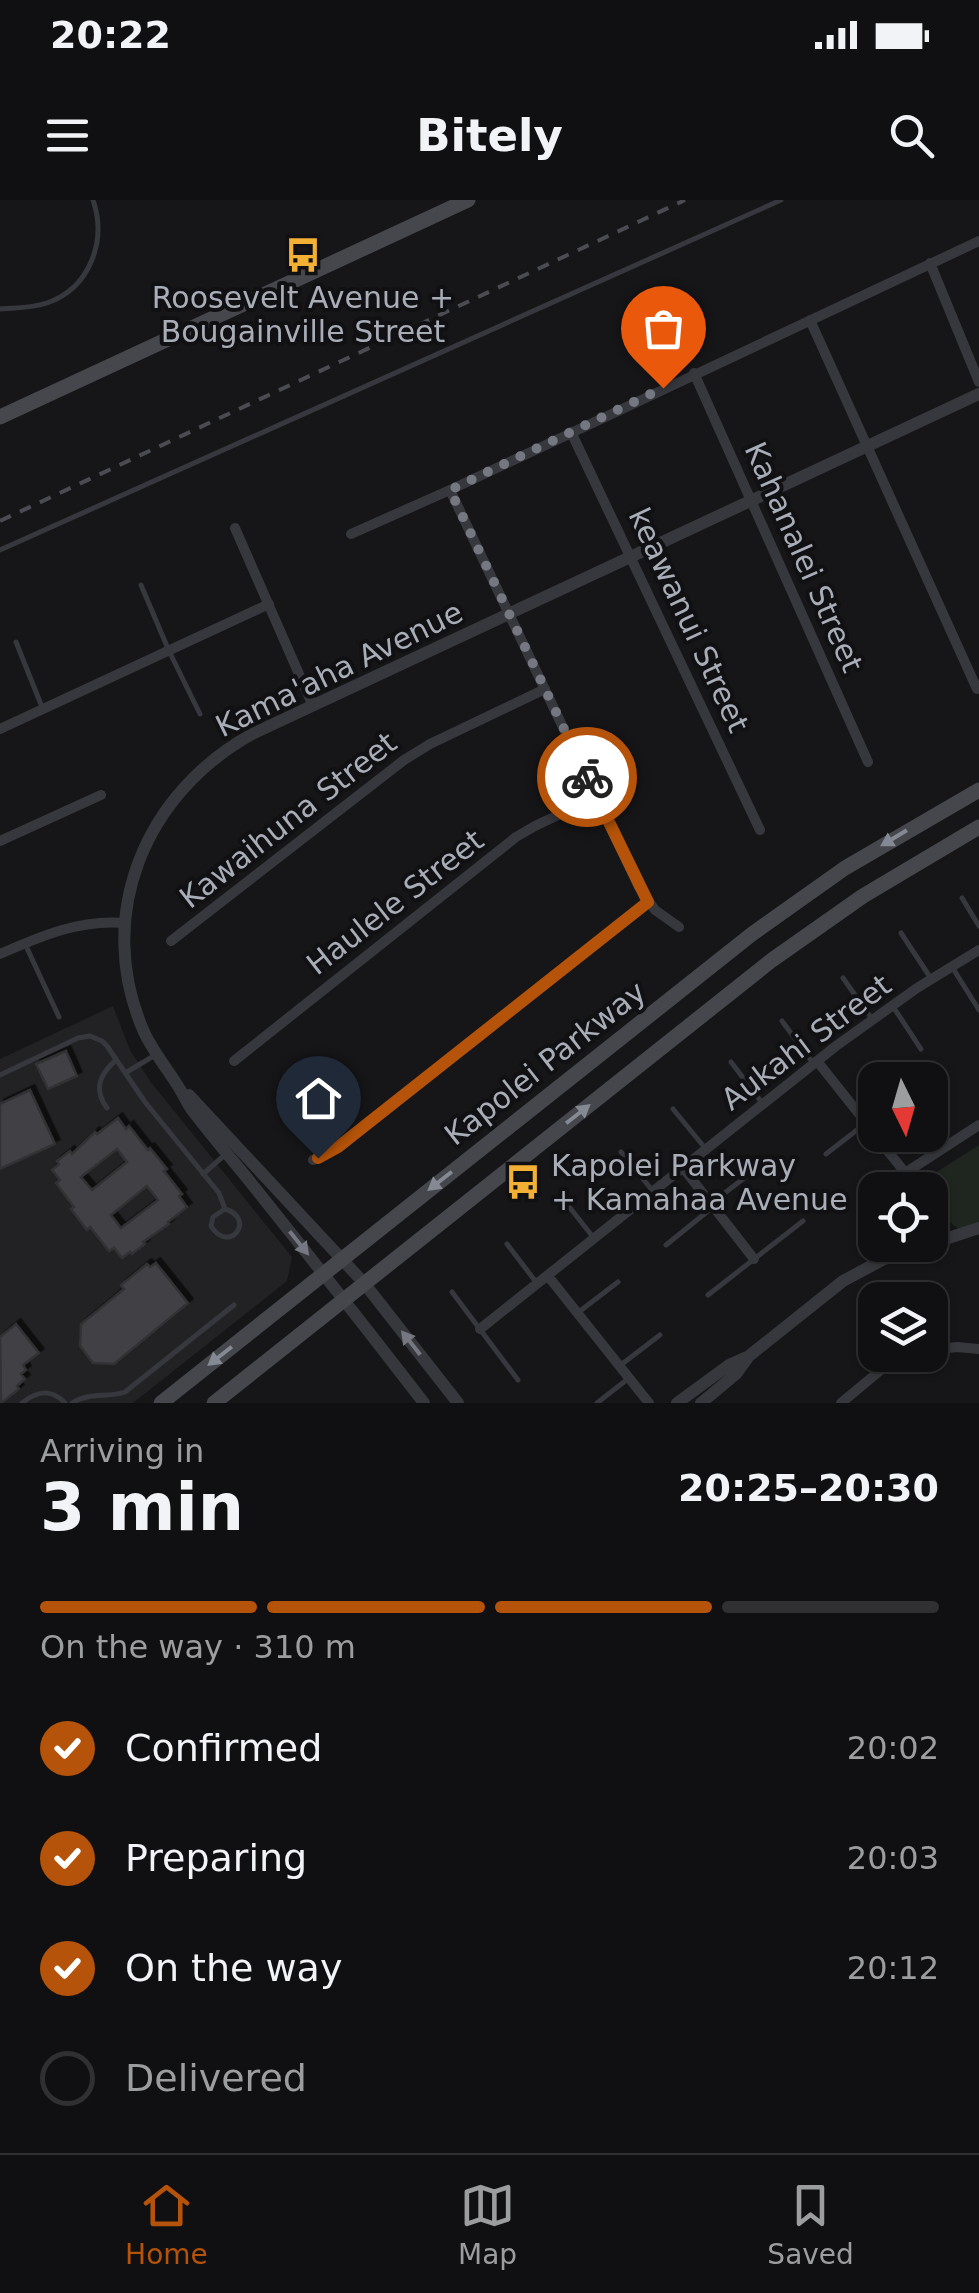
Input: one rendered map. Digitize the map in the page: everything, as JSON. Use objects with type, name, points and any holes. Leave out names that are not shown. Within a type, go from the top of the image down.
[{"type":"main road","points":[[0,416],[446,205],[468,200]]},
{"type":"main road","name":"Kapolei Parkway","points":[[161,1403],[767,923],[844,868],[979,790]]},
{"type":"main road","name":"Kapolei Parkway","points":[[214,1403],[772,960],[863,896],[979,827]]},
{"type":"street","points":[[350,534],[979,241]]},
{"type":"street","points":[[930,263],[979,382]]},
{"type":"street","points":[[810,320],[977,689]]},
{"type":"street","name":"Kahanalei Street","points":[[694,373],[868,762]]},
{"type":"street","name":"Kama'aha Avenue","points":[[458,1403],[342,1259],[190,1108],[144,1032],[131,993],[125,923],[140,856],[157,822],[179,791],[206,764],[237,742],[979,394]]},
{"type":"street","name":"keawanui Street","points":[[571,432],[760,830]]},
{"type":"street","points":[[450,490],[648,902],[679,927]]},
{"type":"street","points":[[236,528],[313,706]]},
{"type":"street","points":[[0,729],[269,604]]},
{"type":"street","name":"Kawaihuna Street","points":[[172,942],[404,760],[545,689]]},
{"type":"street","points":[[0,841],[101,795]]},
{"type":"street","name":"Haulele Street","points":[[234,1061],[516,838],[596,797]]},
{"type":"street","points":[[313,1160],[338,1147],[648,902]]},
{"type":"street","points":[[0,954],[80,925],[125,923]]},
{"type":"street","name":"Aukahi Street","points":[[480,1329],[815,1062],[872,1019],[979,950]]},
{"type":"street","points":[[815,1062],[858,1113]]},
{"type":"street","points":[[911,1172],[979,1125]]},
{"type":"street","name":"Kama'aha Avenue","points":[[232,1149],[424,1403]]},
{"type":"street","points":[[889,1152],[905,1172]]},
{"type":"street","points":[[684,1169],[754,1260]]},
{"type":"street","points":[[948,1238],[979,1228]]},
{"type":"street","points":[[677,1403],[729,1365],[749,1356],[856,1273],[878,1262]]},
{"type":"street","points":[[543,1280],[577,1313],[649,1403]]},
{"type":"street","points":[[948,1348],[979,1350]]},
{"type":"street","points":[[702,1403],[736,1374],[749,1356]]},
{"type":"street","points":[[841,1403],[878,1372]]},
{"type":"lane","points":[[0,310],[45,304],[66,293],[83,277],[94,257],[98,236],[93,200]]},
{"type":"lane","points":[[0,550],[781,200]]},
{"type":"lane","points":[[142,586],[200,714]]},
{"type":"lane","points":[[16,642],[43,710]]},
{"type":"lane","points":[[962,898],[979,926]]},
{"type":"lane","points":[[901,932],[932,980]]},
{"type":"lane","points":[[24,943],[59,1018]]},
{"type":"lane","points":[[952,967],[979,1010]]},
{"type":"lane","points":[[844,978],[872,1019]]},
{"type":"lane","points":[[893,1005],[922,1048]]},
{"type":"lane","points":[[782,1021],[815,1062]]},
{"type":"lane","points":[[0,1075],[84,1036],[102,1041],[221,1197],[225,1209]]},
{"type":"lane","points":[[125,1073],[156,1054]]},
{"type":"lane","points":[[107,1108],[99,1093],[99,1082],[116,1060]]},
{"type":"lane","points":[[730,1062],[763,1104]]},
{"type":"lane","points":[[673,1108],[707,1150]]},
{"type":"lane","points":[[826,1154],[858,1128]]},
{"type":"lane","points":[[203,1174],[232,1149]]},
{"type":"lane","points":[[621,1152],[654,1193]]},
{"type":"lane","points":[[666,1245],[752,1172]]},
{"type":"lane","points":[[563,1198],[595,1239]]},
{"type":"lane","points":[[225,1209],[235,1212],[240,1226],[226,1238],[217,1235],[211,1226],[216,1212],[225,1209]]},
{"type":"lane","points":[[708,1295],[803,1221]]},
{"type":"lane","points":[[507,1244],[543,1280]]},
{"type":"lane","points":[[577,1313],[618,1282]]},
{"type":"lane","points":[[452,1292],[518,1380]]},
{"type":"lane","points":[[22,1403],[45,1392],[69,1403],[84,1396],[125,1392],[234,1305]]},
{"type":"lane","points":[[620,1366],[660,1335]]},
{"type":"lane","points":[[598,1403],[629,1378]]},
{"type":"shaded area","points":[[113,1006],[130,1050],[150,1081],[292,1257],[287,1281],[133,1403],[0,1403],[0,1059]]},
{"type":"shaded area","points":[[979,1145],[979,1227],[960,1230],[952,1224],[948,1218],[948,1172],[937,1172]]},
{"type":"building","points":[[66,1051],[77,1076],[48,1089],[36,1064]]},
{"type":"building","points":[[30,1090],[55,1144],[0,1169],[0,1104]]},
{"type":"building","points":[[118,1118],[126,1129],[129,1126],[167,1169],[164,1171],[187,1207],[145,1244],[122,1258],[114,1248],[109,1251],[90,1227],[87,1230],[71,1209],[74,1207],[56,1183],[60,1180],[52,1170],[59,1164],[57,1161]],"holes":[[[117,1149],[127,1162],[92,1190],[81,1177]],[[147,1186],[158,1200],[121,1228],[111,1215]]]},
{"type":"building","points":[[156,1263],[188,1303],[114,1364],[93,1363],[80,1346],[81,1324],[124,1289],[121,1285],[147,1264],[150,1267]]},
{"type":"building","points":[[16,1324],[39,1353],[23,1365],[26,1370],[21,1374],[25,1379],[17,1386],[19,1389],[1,1403],[0,1337]]},
{"type":"railway","points":[[0,521],[685,200]]},
{"type":"way so far","points":[[587,777],[450,490],[663,388]]},
{"type":"place","name":"Roosevelt Avenue + Bougainville Street","points":[[303,255]]},
{"type":"place","name":"Kapolei Parkway + Kamahaa Avenue","points":[[523,1182]]},
{"type":"route","points":[[318,1158],[338,1147],[648,902],[587,777]]}]
